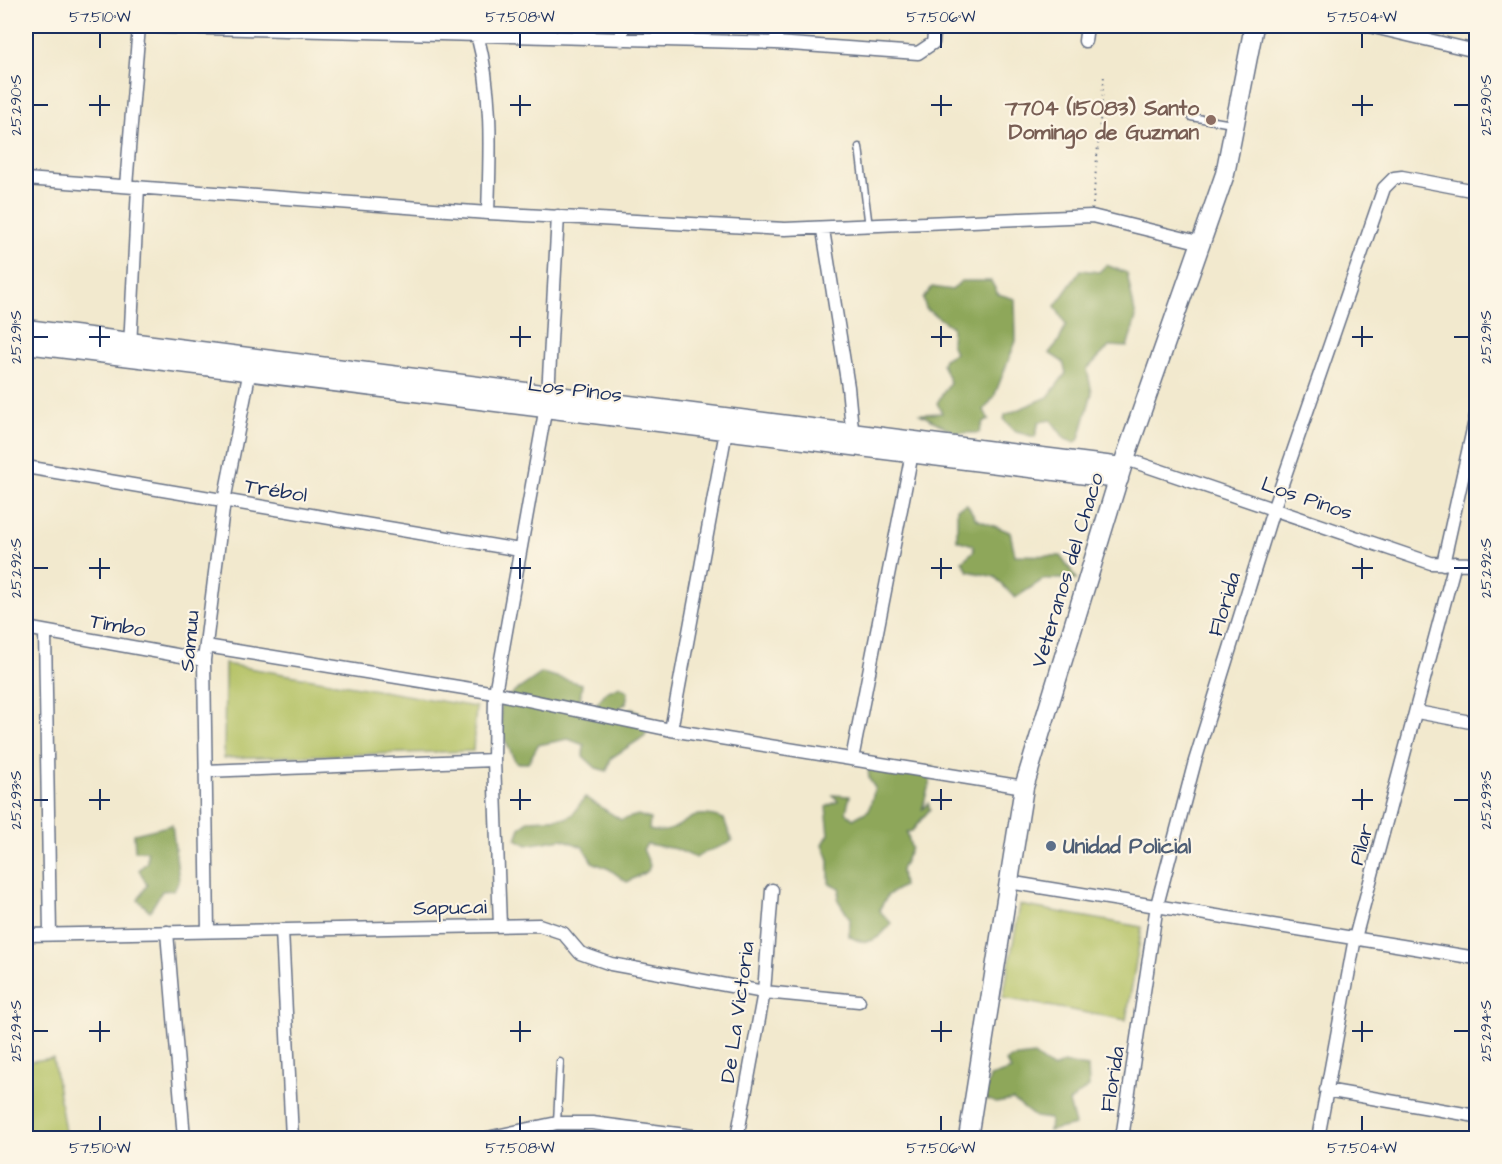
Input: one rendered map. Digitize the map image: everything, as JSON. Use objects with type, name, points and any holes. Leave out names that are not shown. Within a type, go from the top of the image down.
[{"type":"street","points":[[26,329],[130,350],[132,186],[138,26],[463,29],[477,34],[776,43],[918,52],[933,43],[935,26]]},
{"type":"street","points":[[622,26],[622,40]]},
{"type":"street","points":[[776,43],[777,26]]},
{"type":"street","points":[[1085,41],[1087,26]]},
{"type":"street","name":"Veteranos del Chaco","points":[[968,1138],[1024,787],[1122,468],[1225,174],[1254,26]]},
{"type":"street","points":[[1369,26],[1476,51]]},
{"type":"street","points":[[477,34],[486,68],[490,105],[488,213]]},
{"type":"street","name":"Florida","points":[[1123,1136],[1157,905],[1196,761],[1273,510],[1384,188],[1394,178],[1402,177],[1476,191]]},
{"type":"street","points":[[26,179],[488,213],[823,230],[1092,216],[1202,243]]},
{"type":"street","points":[[500,926],[494,760],[495,693],[547,402],[558,216]]},
{"type":"street","points":[[547,402],[853,440],[848,387],[823,230]]},
{"type":"street","name":"Los Pinos","points":[[26,344],[130,350],[251,365],[547,402],[726,431],[853,440],[1122,468],[1273,510],[1431,564],[1476,564]]},
{"type":"street","name":"Samuu","points":[[208,931],[204,660],[224,501],[251,365]]},
{"type":"street","name":"Pilar","points":[[1318,1138],[1355,938],[1417,712],[1449,564],[1476,416]]},
{"type":"street","points":[[671,730],[726,431]]},
{"type":"street","points":[[852,759],[913,447]]},
{"type":"street","name":"Trébol","points":[[26,467],[520,550]]},
{"type":"street","name":"Timbo","points":[[26,628],[204,660]]},
{"type":"street","points":[[45,632],[50,934]]},
{"type":"street","points":[[206,646],[495,693],[671,730],[1024,787]]},
{"type":"street","points":[[1417,712],[1476,723]]},
{"type":"street","points":[[205,771],[494,760]]},
{"type":"street","points":[[1008,882],[1476,957]]},
{"type":"street","name":"De La Victoria","points":[[737,1138],[764,992],[772,890]]},
{"type":"street","name":"Sapucai","points":[[26,935],[539,925],[555,929],[580,953],[611,964],[764,992],[859,1001]]},
{"type":"street","points":[[282,930],[292,1138]]},
{"type":"street","points":[[167,932],[184,1138]]},
{"type":"street","points":[[1326,1090],[1476,1116]]},
{"type":"street","points":[[488,1138],[557,1123],[592,1123],[709,1138]]},
{"type":"lane","points":[[1191,117],[1235,126]]},
{"type":"lane","points":[[859,147],[869,227]]},
{"type":"lane","points":[[557,1123],[560,1062]]},
{"type":"lane","points":[[1123,1136],[1152,1138]]},
{"type":"path","points":[[1092,216],[1104,75]]},
{"type":"green space","points":[[1106,265],[1127,273],[1136,318],[1127,347],[1110,346],[1087,369],[1092,393],[1079,439],[1075,443],[1065,439],[1051,420],[1039,422],[1035,437],[1016,432],[1004,420],[1005,415],[1048,397],[1066,373],[1063,362],[1049,353],[1059,341],[1066,325],[1055,306],[1081,270],[1099,272]]},
{"type":"green space","points":[[961,281],[991,281],[998,294],[1015,299],[1016,341],[994,397],[984,410],[989,420],[983,422],[979,433],[956,433],[920,414],[942,413],[937,403],[950,382],[942,364],[944,359],[955,353],[951,343],[952,327],[926,309],[923,299],[932,287],[952,290]]},
{"type":"green space","points":[[967,504],[976,519],[1010,532],[1015,555],[1061,556],[1077,579],[1044,579],[1015,598],[995,577],[968,571],[962,561],[974,551],[973,545],[957,540],[957,508]]},
{"type":"green space","points":[[225,664],[476,707],[473,751],[224,758]]},
{"type":"green space","points":[[542,673],[582,684],[580,700],[594,707],[606,692],[620,686],[628,692],[626,703],[617,710],[618,716],[631,708],[650,720],[645,736],[611,758],[607,771],[596,768],[583,756],[584,745],[568,739],[538,745],[528,763],[516,763],[502,734],[500,702]]},
{"type":"green space","points":[[868,767],[934,767],[922,810],[928,803],[930,809],[912,831],[907,832],[911,848],[901,870],[903,886],[888,895],[879,910],[891,923],[878,937],[862,941],[849,936],[850,919],[838,900],[840,888],[829,883],[829,860],[823,844],[829,834],[826,807],[838,801],[833,795],[850,796],[846,812],[853,819],[869,810],[875,788],[869,779]]},
{"type":"green space","points":[[585,797],[621,820],[638,815],[650,819],[649,830],[672,829],[699,815],[721,818],[724,819],[732,841],[696,858],[676,849],[647,844],[643,849],[650,865],[648,871],[627,882],[609,869],[592,862],[583,847],[562,839],[527,845],[516,839],[520,828],[529,820],[566,818],[572,815]]},
{"type":"green space","points":[[172,825],[179,880],[174,890],[162,891],[150,911],[138,900],[147,885],[139,870],[147,862],[147,851],[135,851],[134,834]]},
{"type":"green space","points":[[1020,905],[1142,927],[1126,1020],[1003,998]]},
{"type":"green space","points":[[1034,1055],[1053,1069],[1063,1063],[1088,1067],[1089,1087],[1069,1102],[1075,1125],[1049,1131],[1050,1119],[1035,1117],[1013,1100],[996,1103],[986,1099],[984,1094],[990,1077],[1011,1070],[1006,1062],[1011,1058]]},
{"type":"green space","points":[[53,1058],[66,1138],[26,1138],[26,1062]]},
{"type":"place","name":"7704 (15083) Santo Domingo de Guzman","points":[[1211,120]]},
{"type":"place","name":"Unidad Policial","points":[[1051,846]]}]
